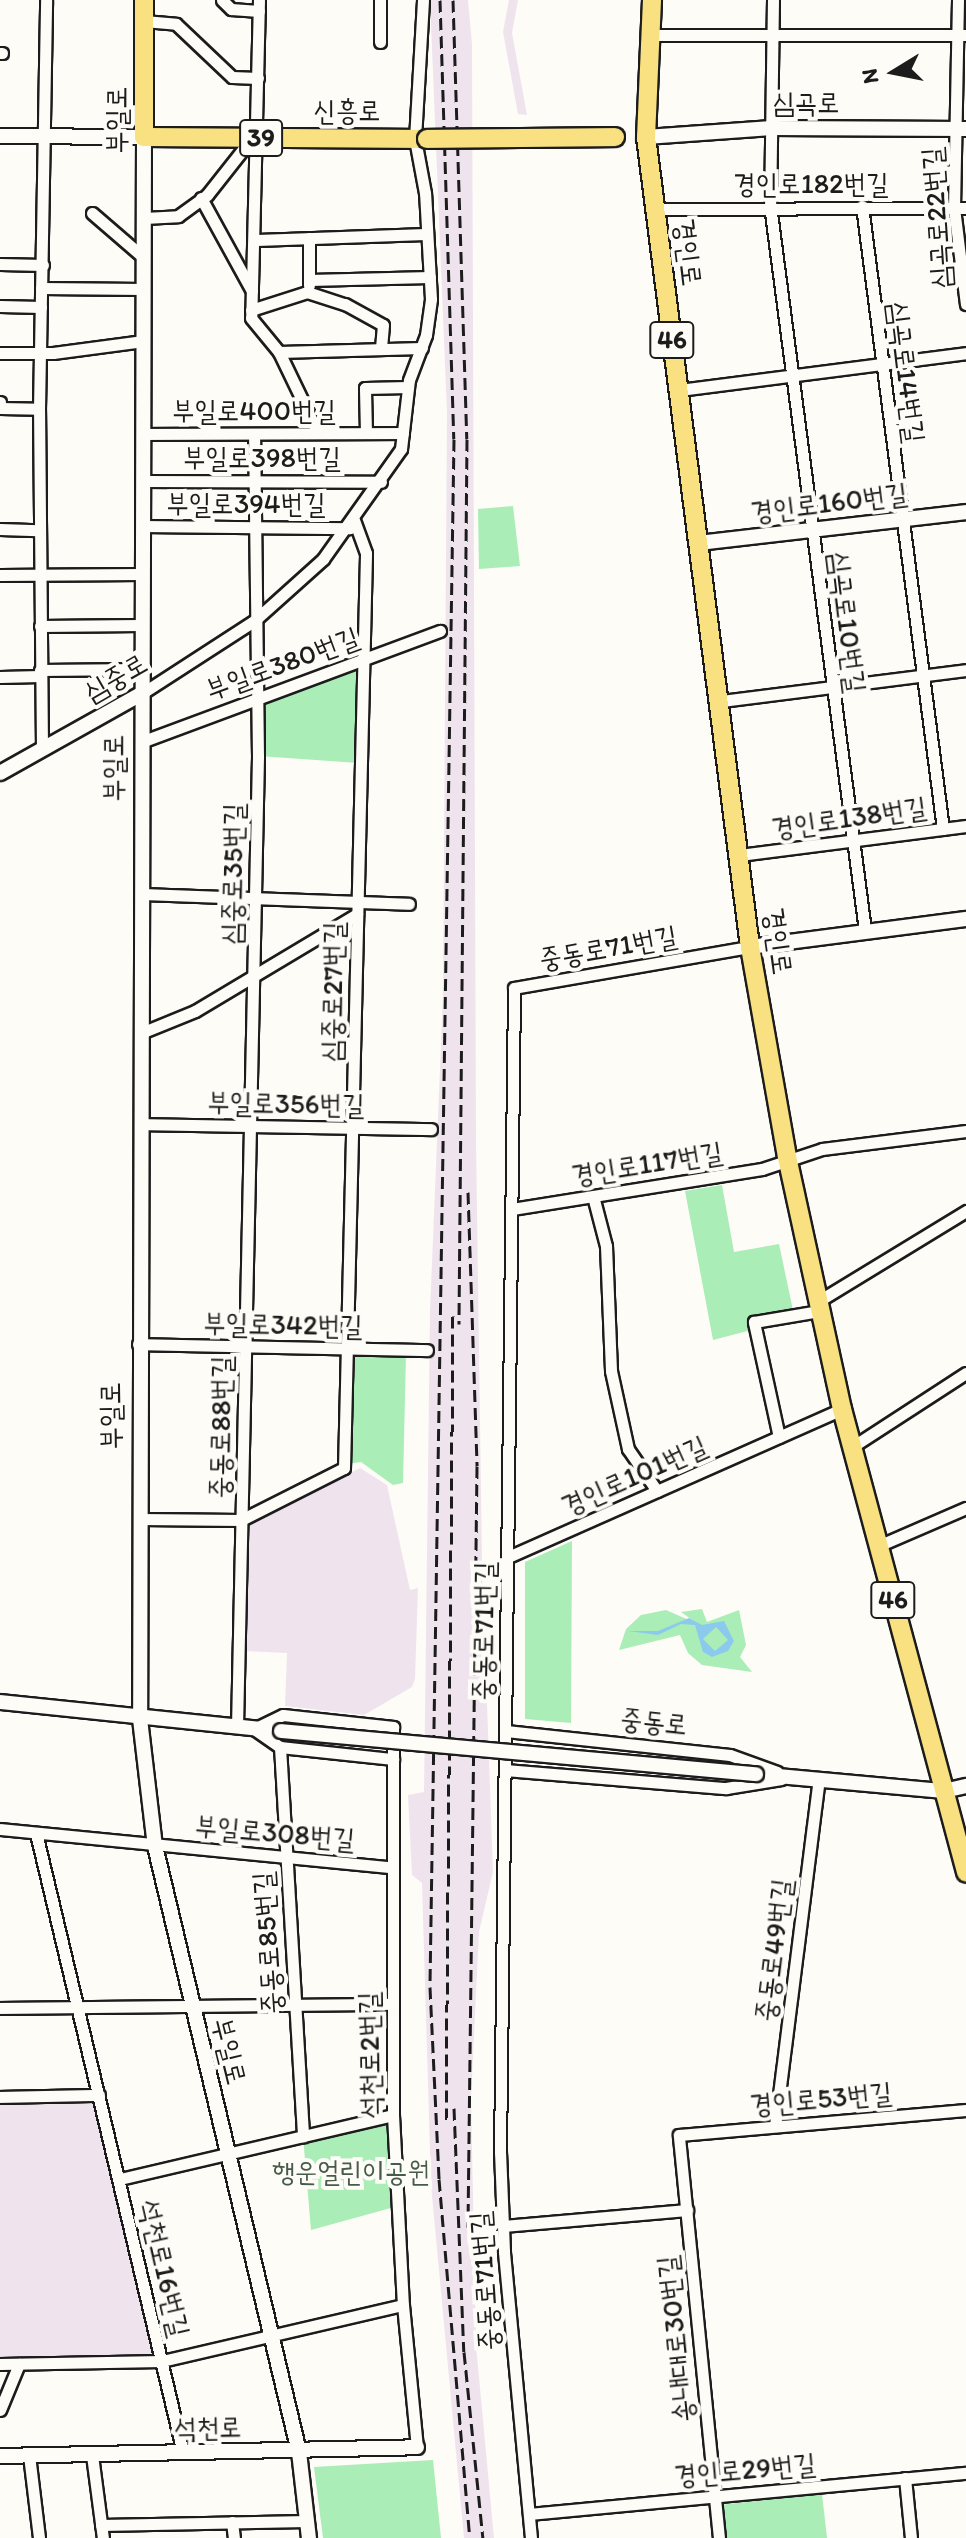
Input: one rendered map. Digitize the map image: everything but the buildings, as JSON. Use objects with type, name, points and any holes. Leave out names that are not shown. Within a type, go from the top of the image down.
[{"type":"main road","name":"부일로","points":[[144,0],[144,137]]},
{"type":"main road","name":"경인로","points":[[652,0],[646,137],[721,701],[750,947],[787,1157],[842,1409],[966,1873]]},
{"type":"main road","name":"신흥로","points":[[144,137],[646,137]]},
{"type":"street","points":[[42,748],[38,530],[46,0]]},
{"type":"street","points":[[222,0],[231,9],[259,5],[251,318],[279,352],[318,433]]},
{"type":"street","points":[[380,0],[380,42]]},
{"type":"street","name":"심중로","points":[[0,773],[141,694],[254,621],[352,524],[401,449],[408,387],[422,348],[430,277],[421,139],[423,0]]},
{"type":"street","name":"심곡로10번길","points":[[773,0],[770,205],[865,931]]},
{"type":"street","name":"심곡로22번길","points":[[958,0],[962,35],[960,208],[966,304]]},
{"type":"street","points":[[144,21],[176,24],[232,77],[258,78]]},
{"type":"street","points":[[650,35],[962,35]]},
{"type":"street","name":"심곡로","points":[[646,137],[772,128],[961,129]]},
{"type":"street","name":"신흥로","points":[[0,136],[144,137]]},
{"type":"street","name":"부일로","points":[[144,137],[138,1344],[140,1719],[155,1846],[190,2005],[299,2452],[309,2538]]},
{"type":"street","points":[[144,218],[178,216],[201,198],[255,138]]},
{"type":"street","points":[[201,198],[252,292]]},
{"type":"street","name":"경인로182번길","points":[[655,209],[770,205],[960,208]]},
{"type":"street","name":"심곡로14번길","points":[[862,206],[943,829]]},
{"type":"street","points":[[92,213],[143,257]]},
{"type":"street","points":[[255,240],[427,234]]},
{"type":"street","points":[[309,238],[309,293]]},
{"type":"street","points":[[0,264],[43,265]]},
{"type":"street","points":[[309,280],[430,277]]},
{"type":"street","points":[[41,288],[143,289]]},
{"type":"street","points":[[251,310],[284,296],[309,293],[333,300],[383,325],[381,346]]},
{"type":"street","points":[[0,306],[41,307]]},
{"type":"street","points":[[0,353],[39,353],[143,341]]},
{"type":"street","points":[[279,352],[381,346],[422,348]]},
{"type":"street","points":[[679,390],[966,353]]},
{"type":"street","name":"부일로400번길","points":[[366,433],[365,388],[408,387]]},
{"type":"street","points":[[0,402],[0,408],[39,409]]},
{"type":"street","name":"부일로400번길","points":[[142,434],[403,433]]},
{"type":"street","points":[[254,434],[254,621]]},
{"type":"street","name":"부일로398번길","points":[[142,481],[381,482]]},
{"type":"street","name":"경인로160번길","points":[[699,543],[966,512]]},
{"type":"street","name":"부일로394번길","points":[[142,526],[352,524]]},
{"type":"street","name":"심중로27번길","points":[[241,1520],[344,1466],[366,553],[352,524]]},
{"type":"street","points":[[0,529],[38,530]]},
{"type":"street","points":[[0,575],[141,574]]},
{"type":"street","name":"심중로35번길","points":[[251,1127],[259,697],[254,621]]},
{"type":"street","points":[[40,626],[141,625]]},
{"type":"street","name":"부일로380번길","points":[[141,742],[440,631]]},
{"type":"street","points":[[0,677],[141,669]]},
{"type":"street","points":[[721,701],[966,670]]},
{"type":"street","name":"경인로138번길","points":[[739,855],[966,826]]},
{"type":"street","points":[[141,894],[256,899],[357,908],[409,904]]},
{"type":"street","points":[[141,1033],[195,1011],[357,908]]},
{"type":"street","points":[[750,947],[966,919]]},
{"type":"street","name":"중동로71번길","points":[[531,2538],[503,2226],[514,988],[750,947]]},
{"type":"street","name":"부일로356번길","points":[[140,1124],[431,1129]]},
{"type":"street","name":"중동로88번길","points":[[237,1727],[251,1127]]},
{"type":"street","name":"경인로117번길","points":[[512,1209],[762,1169],[787,1157],[966,1131]]},
{"type":"street","points":[[593,1196],[606,1246],[611,1371],[628,1449],[657,1491]]},
{"type":"street","points":[[779,1437],[754,1322],[818,1306],[966,1211]]},
{"type":"street","name":"부일로342번길","points":[[138,1344],[427,1350]]},
{"type":"street","points":[[852,1447],[966,1373]]},
{"type":"street","name":"경인로101번길","points":[[508,1557],[842,1409]]},
{"type":"street","points":[[878,1546],[966,1508]]},
{"type":"street","points":[[140,1519],[241,1520]]},
{"type":"street","points":[[0,1702],[254,1729],[280,1739],[393,1759]]},
{"type":"street","name":"석천로2번길","points":[[254,1729],[283,1715],[393,1727],[393,2115],[403,2305],[417,2447]]},
{"type":"street","name":"중동로","points":[[506,1731],[730,1755],[793,1777]]},
{"type":"street","name":"중동로","points":[[280,1739],[944,1791],[966,1786]]},
{"type":"street","name":"중동로85번길","points":[[280,1739],[303,2136]]},
{"type":"street","name":"중동로","points":[[505,1770],[726,1788],[793,1777]]},
{"type":"street","name":"중동로49번길","points":[[775,2126],[819,1780]]},
{"type":"street","name":"부일로308번길","points":[[0,1829],[391,1867]]},
{"type":"street","name":"석천로16번길","points":[[36,1833],[183,2453]]},
{"type":"street","points":[[0,2008],[393,2004]]},
{"type":"street","points":[[0,2097],[99,2095]]},
{"type":"street","name":"경인로53번길","points":[[679,2135],[966,2110]]},
{"type":"street","points":[[120,2179],[393,2115]]},
{"type":"street","name":"송내대로30번길","points":[[679,2135],[719,2538]]},
{"type":"street","points":[[503,2226],[687,2210]]},
{"type":"street","points":[[0,2364],[162,2361],[403,2305]]},
{"type":"street","points":[[0,2410],[19,2364]]},
{"type":"street","name":"석천로","points":[[0,2456],[299,2452],[417,2447]]},
{"type":"street","points":[[29,2455],[39,2538]]},
{"type":"street","points":[[92,2455],[102,2532],[167,2523],[307,2521]]},
{"type":"street","name":"경인로29번길","points":[[529,2514],[966,2473]]},
{"type":"street","points":[[905,2478],[911,2538]]},
{"type":"street","points":[[232,2522],[234,2538]]},
{"type":"street","points":[[167,2523],[168,2538]]},
{"type":"shaded area","points":[[430,0],[468,0],[472,44],[476,1139],[482,1562],[493,1872],[479,1932],[471,2098],[476,2345],[494,2538],[464,2538],[431,2185],[422,1883],[412,1875],[408,1795],[424,1792],[430,1312],[443,995],[447,413]]},
{"type":"shaded area","points":[[509,0],[518,0],[512,33],[527,115],[518,114],[503,32]]},
{"type":"shaded area","points":[[360,1468],[387,1485],[410,1590],[418,1588],[415,1679],[412,1687],[364,1715],[285,1706],[287,1653],[244,1651],[244,1533],[249,1523]]},
{"type":"shaded area","points":[[99,2095],[162,2361],[0,2364],[0,2097]]},
{"type":"green space","points":[[513,506],[520,566],[479,569],[478,509]]},
{"type":"green space","points":[[363,658],[358,763],[259,756],[259,697]]},
{"type":"green space","points":[[722,1185],[734,1252],[779,1244],[794,1315],[755,1322],[755,1329],[713,1340],[685,1191]]},
{"type":"green space","points":[[350,1351],[406,1353],[403,1483],[393,1485],[361,1462],[347,1464]]},
{"type":"green space","points":[[572,1541],[571,1723],[525,1719],[525,1562]]},
{"type":"green space","points":[[702,1609],[707,1622],[739,1610],[746,1645],[740,1657],[752,1672],[702,1665],[688,1653],[680,1635],[619,1650],[626,1629],[641,1615],[666,1610],[698,1624],[681,1612]]},
{"type":"green space","name":"행운얼린이공원","points":[[393,2115],[398,2206],[311,2230],[303,2136]]},
{"type":"green space","points":[[433,2460],[441,2538],[323,2538],[314,2467]]},
{"type":"green space","points":[[822,2494],[827,2538],[722,2538],[719,2505]]},
{"type":"water","points":[[689,1618],[702,1625],[724,1621],[734,1641],[728,1651],[712,1657],[703,1652],[695,1625],[681,1624],[658,1635],[628,1631],[658,1631]],"holes":[[[716,1627],[728,1640],[715,1651],[703,1639]]]},
{"type":"railway","points":[[440,0],[454,439],[430,1987],[439,2179],[470,2538]]},
{"type":"railway","points":[[453,0],[467,439],[459,1324]]},
{"type":"railway","points":[[468,1192],[477,1466],[468,2227]]},
{"type":"railway","points":[[446,2120],[453,1312]]},
{"type":"railway","points":[[454,2108],[464,2352],[483,2538]]}]
